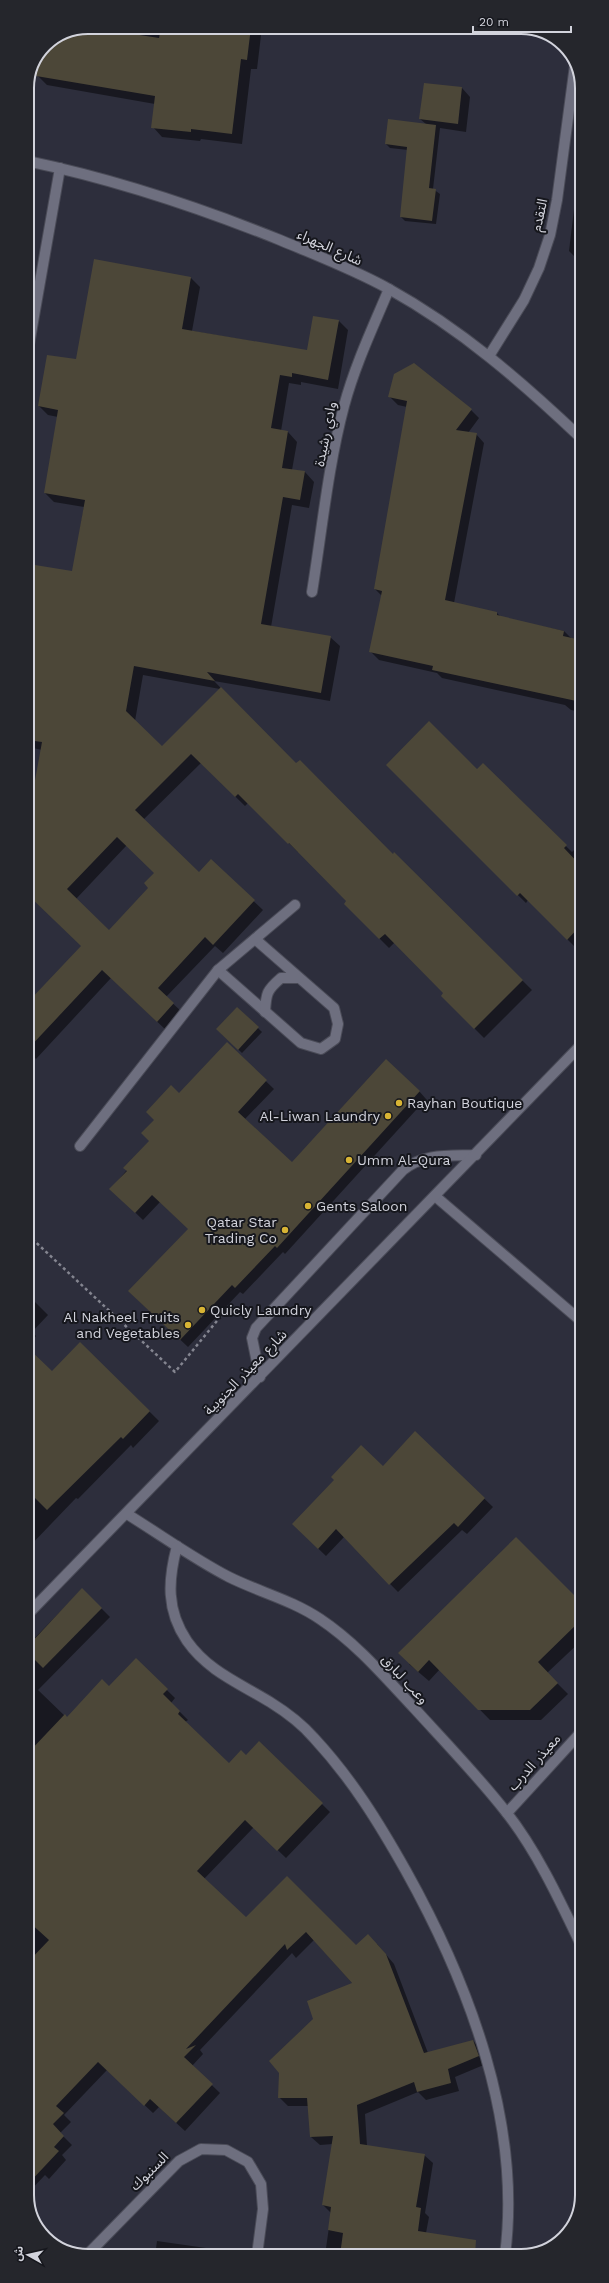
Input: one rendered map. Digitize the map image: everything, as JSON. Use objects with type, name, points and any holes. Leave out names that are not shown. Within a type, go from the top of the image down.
[{"type":"street","name":"التقدم","points":[[489,356],[524,300],[539,268],[550,235],[557,200],[574,76]]},
{"type":"street","name":"شارع الجهراء","points":[[34,162],[60,168],[208,212],[321,257],[389,289],[489,356],[529,389],[575,432]]},
{"type":"street","points":[[34,316],[60,168]]},
{"type":"street","name":"وادي رشيدة","points":[[312,592],[337,436],[344,405],[365,345],[389,289]]},
{"type":"street","points":[[80,1146],[218,970],[295,905]]},
{"type":"street","points":[[218,970],[301,1043],[321,1049],[335,1039],[338,1024],[334,1008],[255,939]]},
{"type":"street","points":[[265,1012],[269,988],[281,978],[299,978]]},
{"type":"street","name":"شارع معيذر الجنوبية","points":[[34,1608],[476,1155],[575,1051]]},
{"type":"street","points":[[260,1377],[252,1338],[256,1328],[403,1170],[411,1163],[426,1158],[476,1155]]},
{"type":"street","points":[[435,1196],[575,1315]]},
{"type":"street","name":"وعب لبارق","points":[[127,1514],[177,1546],[230,1577],[294,1604],[319,1619],[348,1641],[375,1666],[464,1763],[507,1813],[551,1883],[575,1933]]},
{"type":"street","points":[[177,1546],[169,1584],[170,1600],[180,1630],[189,1643],[216,1671],[271,1702],[290,1716],[313,1737],[355,1787],[375,1816],[427,1908],[471,2014],[497,2103],[508,2171],[509,2205],[505,2249]]},
{"type":"street","name":"معيذر الدرب","points":[[507,1813],[575,1739]]},
{"type":"street","name":"السنبوك","points":[[93,2249],[179,2161],[201,2150],[226,2150],[248,2162],[261,2184],[263,2209],[258,2249]]},
{"type":"path","points":[[34,1241],[176,1372],[230,1305],[256,1328]]},
{"type":"building","points":[[133,34],[159,38],[160,34],[250,34],[247,60],[241,59],[232,134],[191,129],[191,132],[151,128],[155,96],[36,76],[38,67],[50,50],[67,38],[78,35]]},
{"type":"building","points":[[424,83],[462,87],[458,124],[419,119]]},
{"type":"building","points":[[388,119],[436,125],[429,188],[436,189],[432,221],[400,217],[407,147],[385,144]]},
{"type":"building","points":[[94,259],[191,277],[182,329],[307,350],[313,316],[339,320],[328,380],[292,373],[292,377],[280,375],[271,428],[288,431],[282,468],[305,471],[300,500],[283,497],[261,624],[331,636],[321,693],[207,672],[215,681],[134,666],[126,711],[162,746],[221,687],[296,763],[300,760],[393,854],[394,852],[523,980],[474,1029],[441,996],[443,993],[385,934],[379,939],[344,904],[346,901],[289,843],[288,844],[238,794],[235,797],[191,754],[135,810],[199,872],[211,859],[255,900],[213,945],[205,937],[158,988],[174,1003],[157,1022],[102,970],[34,1043],[34,996],[81,946],[34,901],[34,786],[42,742],[34,741],[34,571],[35,565],[72,571],[85,500],[44,493],[58,410],[38,406],[47,355],[76,359]],"holes":[[[117,837],[154,873],[144,883],[148,888],[109,930],[67,889]]]},
{"type":"building","points":[[414,363],[472,409],[456,430],[477,433],[445,600],[497,612],[497,615],[564,631],[563,636],[575,639],[575,701],[432,670],[433,666],[369,652],[382,591],[374,589],[407,401],[388,397],[394,374]]},
{"type":"building","points":[[429,721],[477,769],[483,763],[567,845],[564,848],[575,860],[575,931],[567,940],[520,893],[517,896],[386,765]]},
{"type":"building","points":[[237,1007],[259,1027],[238,1050],[216,1029]]},
{"type":"building","points":[[227,1042],[267,1080],[238,1112],[292,1162],[386,1059],[420,1091],[277,1248],[275,1246],[235,1288],[232,1285],[180,1340],[128,1291],[188,1229],[152,1195],[135,1213],[109,1189],[127,1171],[123,1168],[149,1141],[141,1133],[154,1120],[146,1112],[171,1085],[179,1093]]},
{"type":"building","points":[[80,1342],[150,1411],[123,1439],[121,1437],[47,1510],[34,1497],[34,1354],[52,1371]]},
{"type":"building","points":[[415,1431],[485,1498],[458,1527],[454,1523],[389,1585],[336,1529],[318,1549],[292,1524],[334,1480],[331,1477],[361,1445],[383,1466]]},
{"type":"building","points":[[516,1537],[575,1596],[575,1626],[538,1662],[558,1683],[530,1710],[478,1710],[429,1660],[418,1672],[398,1653]]},
{"type":"building","points":[[82,1588],[102,1608],[43,1668],[34,1659],[34,1640]]},
{"type":"building","points":[[136,1658],[168,1689],[163,1694],[180,1711],[178,1714],[229,1763],[241,1750],[246,1755],[259,1741],[323,1803],[277,1851],[245,1820],[197,1871],[246,1917],[287,1876],[356,1945],[368,1934],[386,1954],[424,2053],[473,2040],[479,2056],[448,2069],[451,2083],[417,2092],[414,2082],[357,2105],[360,2144],[425,2154],[416,2207],[421,2208],[418,2231],[476,2240],[475,2249],[341,2249],[343,2233],[328,2230],[331,2207],[322,2205],[333,2136],[310,2137],[307,2098],[278,2098],[279,2073],[269,2061],[313,2019],[307,2001],[352,1983],[306,1932],[287,1950],[285,1944],[186,2049],[196,2045],[184,2057],[213,2084],[176,2123],[150,2099],[144,2106],[98,2062],[56,2106],[64,2113],[53,2124],[64,2136],[54,2147],[59,2151],[34,2178],[34,1956],[49,1940],[34,1926],[34,1747],[65,1714],[67,1717],[102,1679],[109,1686]]},
{"type":"place","name":"Rayhan Boutique","points":[[399,1103]]},
{"type":"place","name":"Al-Liwan Laundry","points":[[388,1116]]},
{"type":"place","name":"Umm Al-Qura","points":[[349,1160]]},
{"type":"place","name":"Gents Saloon","points":[[308,1206]]},
{"type":"place","name":"Qatar Star Trading Co","points":[[285,1230]]},
{"type":"place","name":"Quicly Laundry","points":[[202,1310]]},
{"type":"place","name":"Al Nakheel Fruits and Vegetables","points":[[188,1325]]}]
